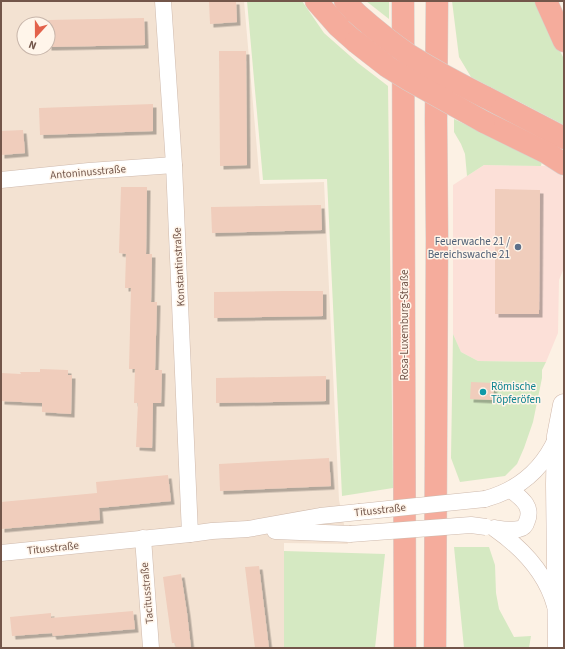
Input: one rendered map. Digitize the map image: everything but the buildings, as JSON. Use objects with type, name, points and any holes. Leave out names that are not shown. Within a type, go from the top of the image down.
[{"type":"highway","points":[[316,1],[338,26],[388,67],[430,93],[547,153],[564,164]]},
{"type":"highway","name":"Rosa-Luxemburg-Straße","points":[[403,1],[405,648]]},
{"type":"highway","points":[[435,648],[437,1]]},
{"type":"highway","points":[[546,1],[564,41]]},
{"type":"highway","points":[[350,7],[383,36],[430,68],[564,138]]},
{"type":"highway","points":[[435,550],[449,648]]},
{"type":"highway","points":[[390,648],[405,561]]},
{"type":"main road","points":[[559,648],[557,484],[558,436],[564,405]]},
{"type":"street","name":"Konstantinstraße","points":[[163,1],[174,165],[190,534]]},
{"type":"street","name":"Antoninusstraße","points":[[1,180],[89,171],[174,165]]},
{"type":"street","name":"Titusstraße","points":[[1,553],[212,531],[248,529],[320,516],[485,500],[511,490],[531,476],[546,458],[558,436]]},
{"type":"street","name":"Titusstraße","points":[[248,529],[350,534],[471,525],[490,528],[520,529],[527,522],[529,516],[527,505],[524,500],[511,490]]},
{"type":"street","points":[[490,528],[510,540],[524,553],[536,568],[546,584],[551,596],[558,621]]},
{"type":"street","name":"Tacitusstraße","points":[[143,538],[151,648]]},
{"type":"shaded area","points":[[1,1],[244,1],[260,184],[324,182],[339,500],[348,544],[284,543],[284,648],[1,648]]},
{"type":"shaded area","points":[[484,165],[550,166],[564,178],[564,268],[559,280],[558,333],[546,362],[478,361],[461,352],[453,334],[453,185]]},
{"type":"green space","points":[[247,1],[302,1],[324,33],[358,63],[388,86],[393,488],[342,496],[327,179],[263,180]]},
{"type":"green space","points":[[366,1],[389,1],[389,19]]},
{"type":"green space","points":[[452,1],[539,1],[551,33],[564,59],[564,125],[471,77],[459,57]]},
{"type":"green space","points":[[454,119],[542,161],[541,166],[484,165],[467,176],[465,154],[454,132]]},
{"type":"green space","points":[[453,334],[461,352],[478,361],[546,362],[542,370],[542,378],[533,422],[524,448],[517,464],[505,476],[460,482],[451,458]]},
{"type":"green space","points":[[454,547],[489,547],[495,565],[496,593],[499,609],[514,637],[531,636],[529,648],[464,648]]},
{"type":"green space","points":[[284,551],[385,554],[375,648],[284,648]]},
{"type":"place","name":"Feuerwache 21 / Bereichswache 21","points":[[518,247]]},
{"type":"place","name":"Römische Töpferöfen","points":[[483,392]]}]
